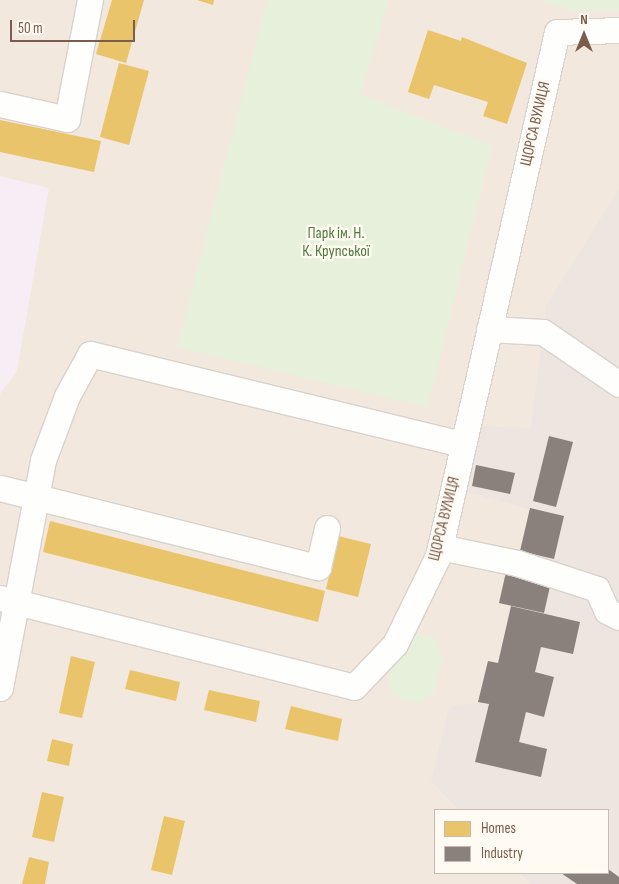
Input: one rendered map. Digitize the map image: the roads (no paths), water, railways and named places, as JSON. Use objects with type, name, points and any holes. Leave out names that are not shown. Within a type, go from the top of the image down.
[{"type":"street","points":[[0,104],[67,119],[90,0]]},
{"type":"street","name":"ЩОРСА ВУЛИЦЯ","points":[[8,600],[354,687],[395,644],[440,547],[558,32],[619,30]]},
{"type":"street","points":[[490,329],[542,332],[619,384]]},
{"type":"street","points":[[0,688],[8,600],[38,497],[44,460],[67,396],[90,354],[463,444]]},
{"type":"street","points":[[0,488],[318,567],[326,528]]},
{"type":"street","points":[[440,547],[517,563],[597,589],[607,611],[619,617]]},
{"type":"park label","name":"Парк ім. Н. К. Крупської","points":[[336,243]]}]
